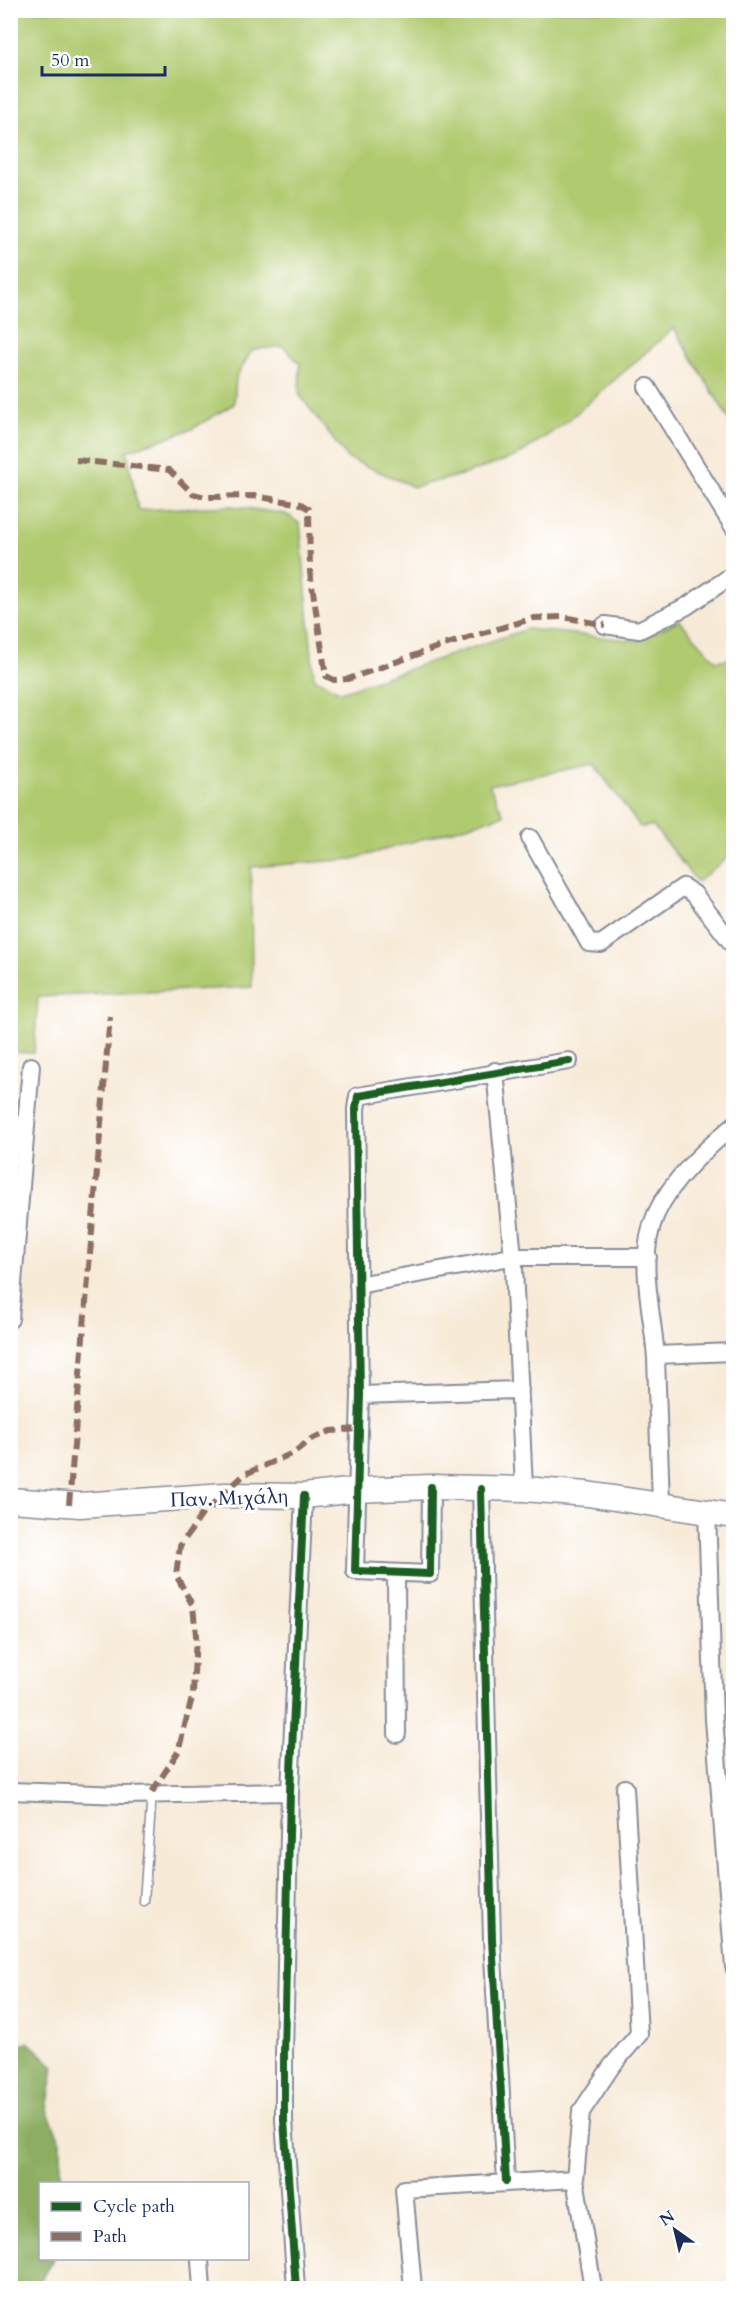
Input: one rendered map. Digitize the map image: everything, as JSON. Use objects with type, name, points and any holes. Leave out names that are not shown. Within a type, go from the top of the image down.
[{"type":"street","points":[[647,387],[734,528]]},
{"type":"street","points":[[605,625],[639,630],[687,606],[734,574]]},
{"type":"street","points":[[530,838],[589,943],[601,944],[683,887],[694,894],[734,946]]},
{"type":"street","points":[[431,1487],[430,1574],[355,1571],[360,1395],[356,1109],[358,1096],[495,1071],[569,1061]]},
{"type":"street","points":[[10,1319],[31,1066]]},
{"type":"street","points":[[495,1071],[511,1257],[524,1489]]},
{"type":"street","points":[[661,1504],[656,1355],[648,1257],[655,1216],[669,1192],[699,1158],[734,1125]]},
{"type":"street","points":[[358,1285],[511,1257],[648,1257]]},
{"type":"street","points":[[656,1355],[734,1352]]},
{"type":"street","points":[[360,1395],[520,1390]]},
{"type":"street","name":"Παν. Μιχάλη","points":[[10,1500],[80,1505],[225,1496],[304,1496],[356,1490],[431,1487],[524,1489],[661,1504],[734,1516]]},
{"type":"street","points":[[481,1489],[492,1940],[506,2181]]},
{"type":"street","points":[[297,2289],[284,2120],[290,1792],[304,1496]]},
{"type":"street","points":[[707,1511],[714,1719],[734,1967]]},
{"type":"street","points":[[396,1573],[397,1734]]},
{"type":"street","points":[[593,2289],[575,2179],[581,2112],[611,2067],[639,2034],[625,1788]]},
{"type":"street","points":[[10,1791],[123,1795],[152,1792],[290,1792]]},
{"type":"street","points":[[413,2289],[404,2189],[506,2181],[575,2179]]},
{"type":"street","points":[[200,2261],[202,2289]]},
{"type":"lane","points":[[144,1901],[152,1792]]},
{"type":"green space","points":[[10,11],[733,11],[733,426],[674,328],[564,424],[517,456],[465,474],[414,487],[347,458],[299,394],[300,364],[283,346],[252,350],[236,377],[234,404],[192,429],[127,451],[138,510],[232,506],[286,514],[300,524],[314,678],[341,692],[527,629],[638,641],[679,620],[716,661],[728,659],[733,663],[733,853],[697,882],[653,826],[640,827],[594,764],[489,785],[504,815],[353,859],[251,867],[252,987],[38,997],[34,1053],[11,1052]]},
{"type":"green space","points":[[28,2042],[54,2066],[47,2110],[61,2142],[61,2182],[39,2182],[39,2260],[52,2260],[36,2288],[11,2288],[11,2051]]},
{"type":"marked path","points":[[76,460],[169,470],[193,494],[206,497],[254,496],[301,504],[309,509],[310,572],[326,676],[334,680],[348,679],[444,645],[534,618],[563,617],[605,625]]},
{"type":"marked path","points":[[69,1505],[110,1016]]},
{"type":"marked path","points":[[152,1792],[178,1752],[193,1694],[196,1635],[193,1606],[176,1575],[180,1546],[203,1513],[245,1474],[293,1453],[311,1439],[331,1431],[359,1429]]},
{"type":"cycle path","points":[[431,1487],[430,1574],[355,1571],[360,1395],[356,1109],[358,1096],[569,1061]]},
{"type":"cycle path","points":[[481,1489],[492,1940],[506,2181]]},
{"type":"cycle path","points":[[296,2288],[284,2120],[284,2053],[290,1792],[304,1496]]}]
